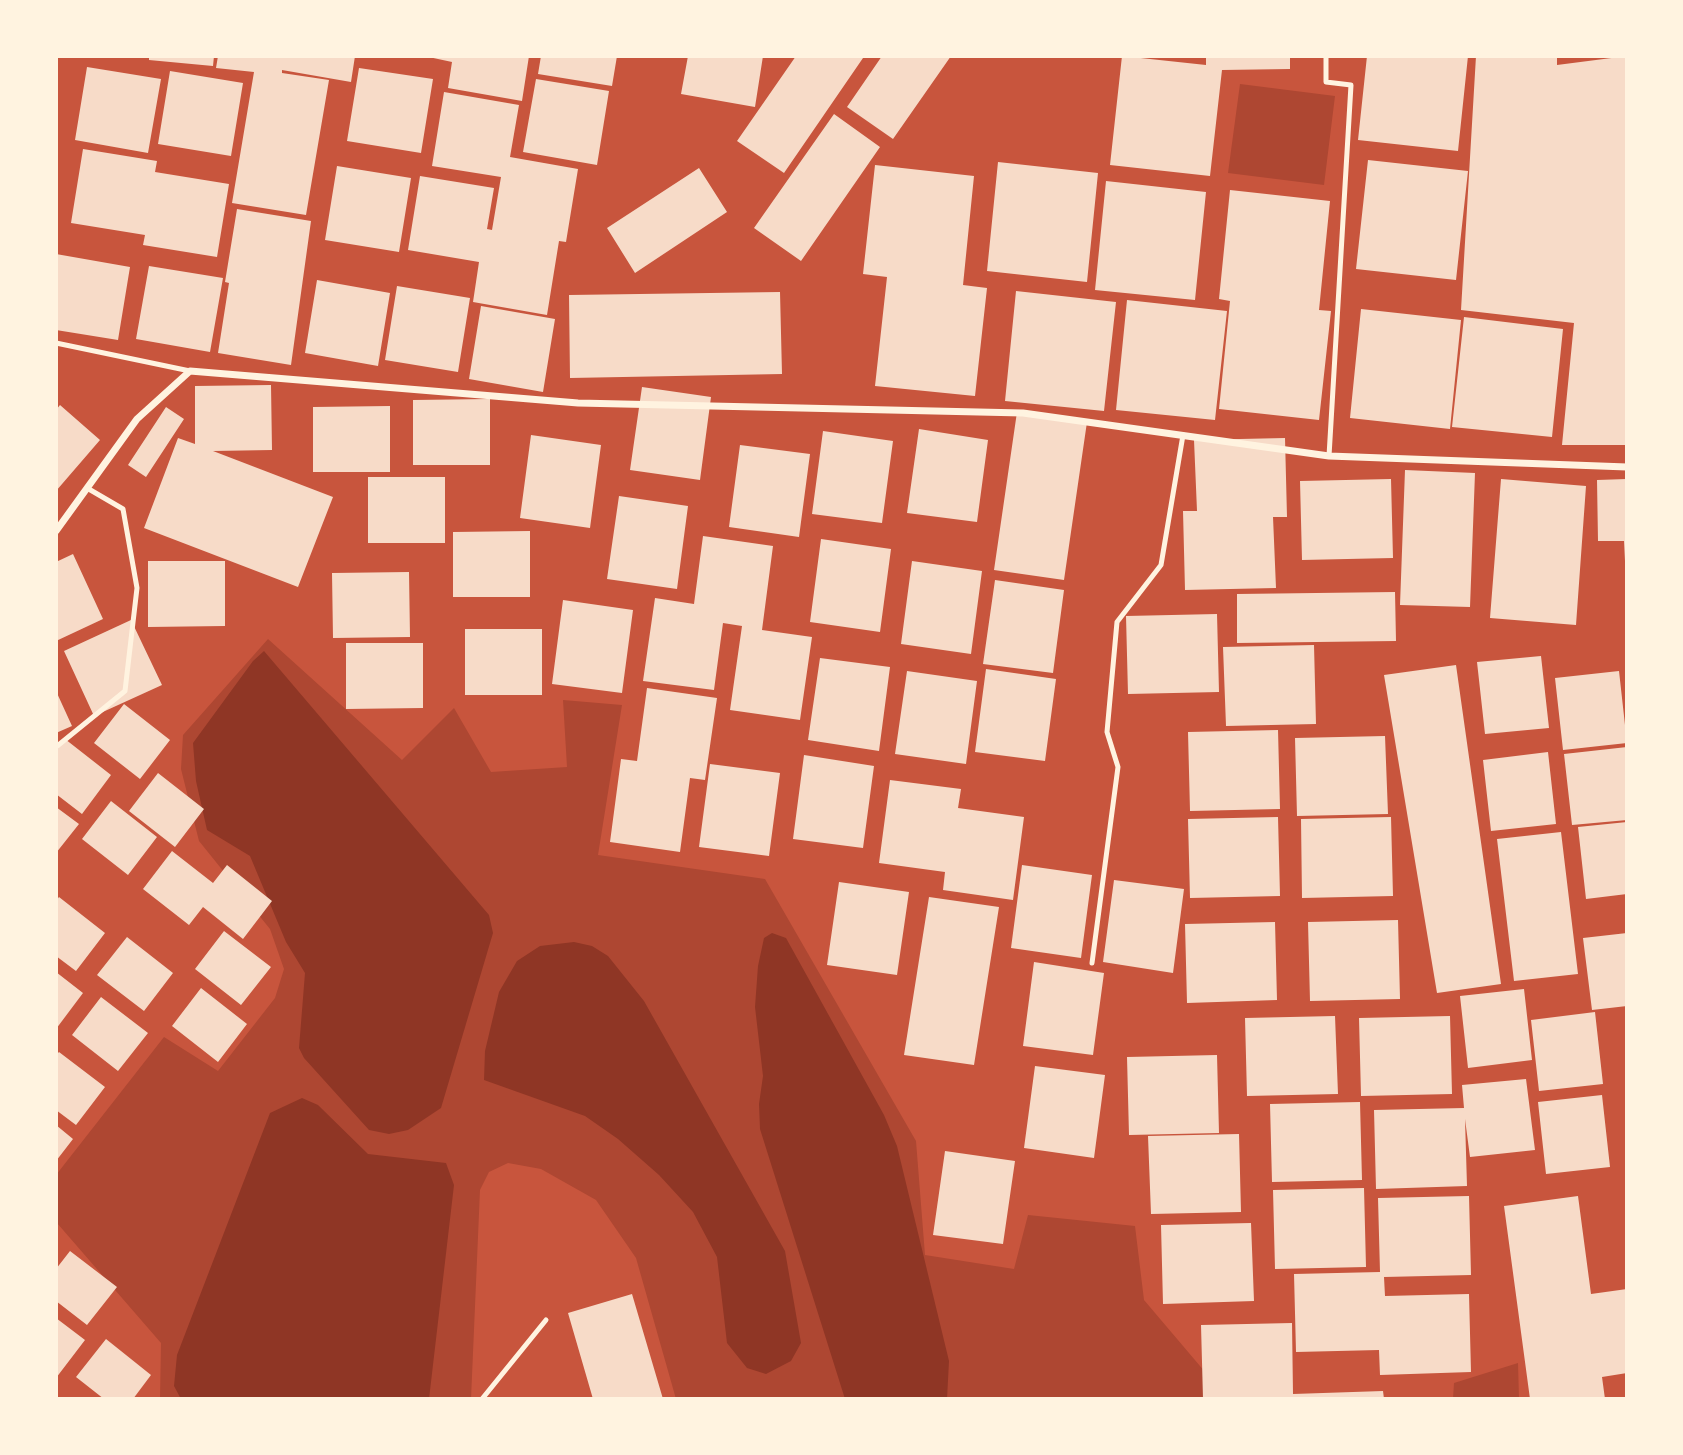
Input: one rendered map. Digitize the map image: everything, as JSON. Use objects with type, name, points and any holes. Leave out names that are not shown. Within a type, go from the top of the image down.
[{"type":"street","points":[[56,531],[137,419],[190,371],[578,403],[1023,413],[1329,456],[1627,467]]},
{"type":"lane","points":[[1326,56],[1326,82],[1350,85],[1329,456]]},
{"type":"lane","points":[[56,343],[190,371]]},
{"type":"lane","points":[[1092,963],[1118,767],[1107,732],[1117,622],[1161,565],[1183,435]]},
{"type":"lane","points":[[56,747],[125,691],[137,588],[123,509],[87,488]]},
{"type":"lane","points":[[482,1399],[546,1320]]},
{"type":"shaded area","points":[[1240,84],[1335,96],[1324,185],[1228,173]]},
{"type":"shaded area","points":[[268,639],[402,760],[454,708],[491,772],[567,767],[563,700],[622,705],[598,855],[765,879],[916,1141],[925,1255],[1014,1269],[1028,1215],[1135,1226],[1144,1300],[1228,1399],[676,1399],[636,1258],[596,1200],[541,1169],[508,1163],[489,1172],[480,1190],[471,1399],[160,1399],[161,1343],[57,1223],[56,1175],[164,1037],[218,1071],[275,998],[284,969],[270,929],[199,841],[181,769],[183,735]]},
{"type":"shaded area","points":[[264,651],[489,915],[493,933],[441,1108],[408,1130],[389,1134],[369,1130],[304,1058],[299,1048],[305,973],[286,942],[250,856],[207,830],[196,781],[193,743],[253,661]]},
{"type":"shaded area","points":[[772,933],[786,938],[884,1115],[897,1146],[949,1361],[947,1399],[845,1399],[760,1129],[759,1104],[763,1076],[755,1007],[758,966],[764,938]]},
{"type":"shaded area","points":[[574,942],[592,946],[608,956],[644,1001],[785,1251],[801,1343],[791,1361],[766,1374],[747,1368],[727,1343],[717,1257],[693,1212],[659,1175],[618,1139],[585,1116],[484,1080],[485,1051],[499,992],[517,961],[540,946]]},
{"type":"shaded area","points":[[302,1098],[318,1105],[368,1154],[446,1163],[454,1185],[429,1399],[181,1399],[174,1386],[177,1355],[270,1113]]},
{"type":"shaded area","points":[[1518,1363],[1519,1399],[1453,1399],[1454,1383]]},
{"type":"building","points":[[149,56],[214,56],[213,66],[149,60]]},
{"type":"building","points":[[218,56],[355,56],[351,82],[282,70],[282,73],[329,80],[306,215],[232,203],[254,72],[216,68]]},
{"type":"building","points":[[424,56],[529,56],[522,101],[448,88],[452,62]]},
{"type":"building","points":[[541,56],[617,56],[612,86],[538,74]]},
{"type":"building","points":[[688,56],[763,56],[755,107],[681,94]]},
{"type":"building","points":[[796,56],[863,58],[784,173],[737,141]]},
{"type":"building","points":[[882,56],[951,56],[893,139],[847,107]]},
{"type":"building","points":[[1122,56],[1206,65],[1206,56],[1290,56],[1290,69],[1222,70],[1210,176],[1110,165]]},
{"type":"building","points":[[1367,56],[1468,56],[1458,151],[1358,140]]},
{"type":"building","points":[[1476,56],[1557,56],[1557,65],[1627,56],[1627,445],[1562,445],[1574,323],[1461,310]]},
{"type":"building","points":[[87,67],[161,79],[148,153],[75,140]]},
{"type":"building","points":[[359,68],[433,79],[421,153],[347,141]]},
{"type":"building","points":[[170,71],[243,83],[231,156],[158,144]]},
{"type":"building","points":[[536,79],[609,91],[597,165],[523,152]]},
{"type":"building","points":[[444,92],[519,105],[510,157],[578,169],[566,242],[559,241],[547,315],[473,302],[479,262],[408,250],[420,176],[494,188],[487,229],[492,230],[501,177],[432,166]]},
{"type":"building","points":[[834,114],[880,147],[801,261],[754,228]]},
{"type":"building","points":[[83,149],[157,161],[155,172],[229,184],[217,257],[143,245],[145,235],[71,223]]},
{"type":"building","points":[[1368,160],[1468,171],[1456,280],[1356,269]]},
{"type":"building","points":[[998,162],[1098,173],[1087,282],[987,271]]},
{"type":"building","points":[[875,165],[974,176],[963,285],[987,288],[975,396],[875,386],[887,277],[863,274]]},
{"type":"building","points":[[337,166],[411,178],[399,252],[325,240]]},
{"type":"building","points":[[699,168],[727,212],[635,273],[607,228]]},
{"type":"building","points":[[1106,181],[1206,192],[1195,300],[1095,290]]},
{"type":"building","points":[[1230,190],[1330,201],[1319,310],[1331,311],[1319,420],[1219,409],[1230,301],[1219,299]]},
{"type":"building","points":[[237,209],[311,221],[291,365],[218,353],[229,283],[225,282]]},
{"type":"building","points":[[56,254],[130,267],[118,340],[56,330]]},
{"type":"building","points":[[149,266],[223,278],[210,352],[136,339]]},
{"type":"building","points":[[317,280],[390,293],[378,366],[305,353]]},
{"type":"building","points":[[397,286],[470,298],[458,372],[385,360]]},
{"type":"building","points":[[1016,291],[1116,302],[1104,411],[1005,401]]},
{"type":"building","points":[[780,292],[782,374],[570,378],[569,295]]},
{"type":"building","points":[[1127,300],[1227,311],[1215,420],[1116,410]]},
{"type":"building","points":[[481,306],[555,319],[543,392],[469,379]]},
{"type":"building","points":[[1361,309],[1461,320],[1450,429],[1350,418]]},
{"type":"building","points":[[1464,317],[1563,329],[1552,437],[1452,427]]},
{"type":"building","points":[[271,385],[272,450],[213,451],[333,497],[298,587],[144,528],[178,438],[195,444],[195,386]]},
{"type":"building","points":[[642,387],[711,397],[700,480],[630,470]]},
{"type":"building","points":[[490,399],[490,465],[413,465],[413,400]]},
{"type":"building","points":[[60,405],[100,440],[56,491],[56,410]]},
{"type":"building","points":[[390,406],[390,472],[313,472],[313,407]]},
{"type":"building","points":[[166,407],[184,419],[146,477],[128,465]]},
{"type":"building","points":[[1017,412],[1087,422],[1064,580],[994,570]]},
{"type":"building","points":[[919,429],[988,440],[977,522],[907,513]]},
{"type":"building","points":[[823,431],[893,441],[882,523],[812,514]]},
{"type":"building","points":[[531,435],[601,445],[590,528],[520,518]]},
{"type":"building","points":[[1285,438],[1287,517],[1273,517],[1276,588],[1185,590],[1183,511],[1197,511],[1194,440]]},
{"type":"building","points":[[740,445],[810,454],[799,537],[729,527]]},
{"type":"building","points":[[1405,470],[1475,473],[1470,607],[1400,605]]},
{"type":"building","points":[[368,477],[445,477],[445,543],[368,543]]},
{"type":"building","points":[[1391,479],[1393,558],[1302,560],[1300,481]]},
{"type":"building","points":[[1501,479],[1586,486],[1576,625],[1490,618]]},
{"type":"building","points":[[1627,479],[1625,561],[1624,541],[1598,541],[1597,480]]},
{"type":"building","points":[[619,496],[688,506],[677,589],[607,579]]},
{"type":"building","points":[[530,531],[530,597],[453,597],[453,532]]},
{"type":"building","points":[[703,536],[773,546],[762,630],[812,637],[800,720],[730,710],[742,626],[723,623],[714,690],[643,681],[655,598],[694,604]]},
{"type":"building","points":[[821,539],[891,549],[880,632],[810,622]]},
{"type":"building","points":[[73,554],[103,619],[56,641],[56,562]]},
{"type":"building","points":[[148,561],[225,561],[225,626],[148,627]]},
{"type":"building","points":[[912,561],[982,571],[971,654],[901,644]]},
{"type":"building","points":[[409,572],[410,637],[333,638],[332,573]]},
{"type":"building","points":[[995,580],[1064,590],[1053,673],[983,664]]},
{"type":"building","points":[[1395,592],[1396,641],[1237,643],[1237,594]]},
{"type":"building","points":[[563,600],[633,610],[622,693],[552,684]]},
{"type":"building","points":[[1217,614],[1219,692],[1128,694],[1126,616]]},
{"type":"building","points":[[131,620],[162,685],[94,716],[64,651]]},
{"type":"building","points":[[465,629],[542,629],[542,695],[465,695]]},
{"type":"building","points":[[346,643],[423,643],[423,708],[346,709]]},
{"type":"building","points":[[1314,645],[1316,724],[1226,726],[1223,647]]},
{"type":"building","points":[[1541,656],[1549,728],[1485,734],[1477,662]]},
{"type":"building","points":[[820,658],[890,667],[879,751],[808,740]]},
{"type":"building","points":[[1456,665],[1501,984],[1437,993],[1384,675]]},
{"type":"building","points":[[986,669],[1056,679],[1045,761],[975,752]]},
{"type":"building","points":[[907,671],[977,681],[966,764],[895,754]]},
{"type":"building","points":[[1619,671],[1627,743],[1563,750],[1555,678]]},
{"type":"building","points":[[647,688],[717,698],[705,780],[690,778],[680,852],[610,842],[621,759],[637,761]]},
{"type":"building","points":[[56,691],[72,726],[56,733]]},
{"type":"building","points":[[124,704],[170,740],[140,779],[94,743]]},
{"type":"building","points":[[1278,730],[1280,809],[1190,811],[1188,732]]},
{"type":"building","points":[[1385,736],[1388,814],[1297,816],[1295,738]]},
{"type":"building","points":[[65,739],[111,775],[82,814],[56,794],[56,751]]},
{"type":"building","points":[[1627,747],[1627,820],[1572,825],[1564,754]]},
{"type":"building","points":[[1548,752],[1556,824],[1491,831],[1483,760]]},
{"type":"building","points":[[804,755],[874,766],[863,848],[793,839]]},
{"type":"building","points":[[710,764],[780,773],[769,856],[699,847]]},
{"type":"building","points":[[158,773],[204,809],[175,847],[129,811]]},
{"type":"building","points":[[890,780],[961,789],[958,808],[1024,817],[1013,900],[943,890],[945,872],[879,863]]},
{"type":"building","points":[[111,801],[157,837],[128,875],[82,839]]},
{"type":"building","points":[[56,807],[79,824],[56,853]]},
{"type":"building","points":[[1278,817],[1280,896],[1190,898],[1188,819]]},
{"type":"building","points":[[1391,817],[1393,896],[1302,898],[1301,819]]},
{"type":"building","points":[[1627,822],[1627,894],[1586,899],[1578,827]]},
{"type":"building","points":[[1561,832],[1578,974],[1514,981],[1497,839]]},
{"type":"building","points":[[172,851],[213,883],[227,865],[272,901],[243,939],[203,907],[189,925],[143,889]]},
{"type":"building","points":[[1022,865],[1092,875],[1081,958],[1011,948]]},
{"type":"building","points":[[1114,880],[1184,889],[1173,973],[1103,962]]},
{"type":"building","points":[[839,882],[909,892],[897,975],[827,965]]},
{"type":"building","points":[[59,897],[105,933],[76,971],[56,956],[56,901]]},
{"type":"building","points":[[929,897],[999,907],[974,1065],[904,1055]]},
{"type":"building","points":[[1398,920],[1400,999],[1310,1001],[1308,922]]},
{"type":"building","points":[[1275,922],[1277,1000],[1187,1003],[1185,924]]},
{"type":"building","points":[[224,931],[271,967],[241,1005],[195,969]]},
{"type":"building","points":[[1627,933],[1627,1006],[1592,1010],[1583,938]]},
{"type":"building","points":[[127,937],[173,973],[144,1011],[97,975]]},
{"type":"building","points":[[1034,962],[1104,973],[1093,1055],[1023,1046]]},
{"type":"building","points":[[56,972],[83,993],[56,1029]]},
{"type":"building","points":[[201,988],[247,1024],[218,1062],[172,1026]]},
{"type":"building","points":[[1524,989],[1532,1060],[1468,1068],[1460,996]]},
{"type":"building","points":[[101,997],[148,1033],[118,1071],[72,1035]]},
{"type":"building","points":[[1595,1012],[1603,1084],[1539,1091],[1531,1020]]},
{"type":"building","points":[[1335,1016],[1338,1094],[1247,1096],[1245,1018]]},
{"type":"building","points":[[1450,1016],[1452,1094],[1361,1096],[1359,1018]]},
{"type":"building","points":[[59,1052],[105,1087],[76,1125],[56,1110],[56,1055]]},
{"type":"building","points":[[1217,1055],[1219,1133],[1129,1135],[1127,1057]]},
{"type":"building","points":[[1035,1066],[1105,1075],[1094,1158],[1024,1148]]},
{"type":"building","points":[[1526,1079],[1535,1150],[1470,1157],[1465,1119],[1467,1186],[1376,1189],[1374,1110],[1464,1108],[1462,1085]]},
{"type":"building","points":[[1602,1095],[1610,1167],[1546,1174],[1538,1102]]},
{"type":"building","points":[[1360,1102],[1362,1180],[1272,1182],[1270,1104]]},
{"type":"building","points":[[56,1125],[73,1139],[56,1161]]},
{"type":"building","points":[[1239,1134],[1241,1212],[1151,1214],[1148,1136]]},
{"type":"building","points":[[945,1151],[1015,1161],[1003,1244],[933,1235]]},
{"type":"building","points":[[1364,1188],[1366,1267],[1275,1269],[1273,1190]]},
{"type":"building","points":[[1469,1196],[1471,1275],[1384,1277],[1385,1296],[1469,1294],[1471,1372],[1380,1375],[1379,1350],[1296,1352],[1294,1274],[1380,1272],[1378,1198]]},
{"type":"building","points":[[1578,1196],[1591,1294],[1627,1289],[1627,1373],[1602,1377],[1605,1399],[1530,1399],[1504,1206]]},
{"type":"building","points":[[1251,1223],[1254,1301],[1163,1304],[1161,1225]]},
{"type":"building","points":[[70,1251],[117,1287],[87,1325],[56,1301],[56,1269]]},
{"type":"building","points":[[632,1294],[663,1399],[593,1399],[568,1313]]},
{"type":"building","points":[[56,1318],[85,1340],[56,1378]]},
{"type":"building","points":[[1292,1323],[1293,1394],[1383,1391],[1384,1399],[1203,1399],[1201,1325]]},
{"type":"building","points":[[106,1339],[151,1375],[133,1399],[104,1399],[76,1377]]}]
